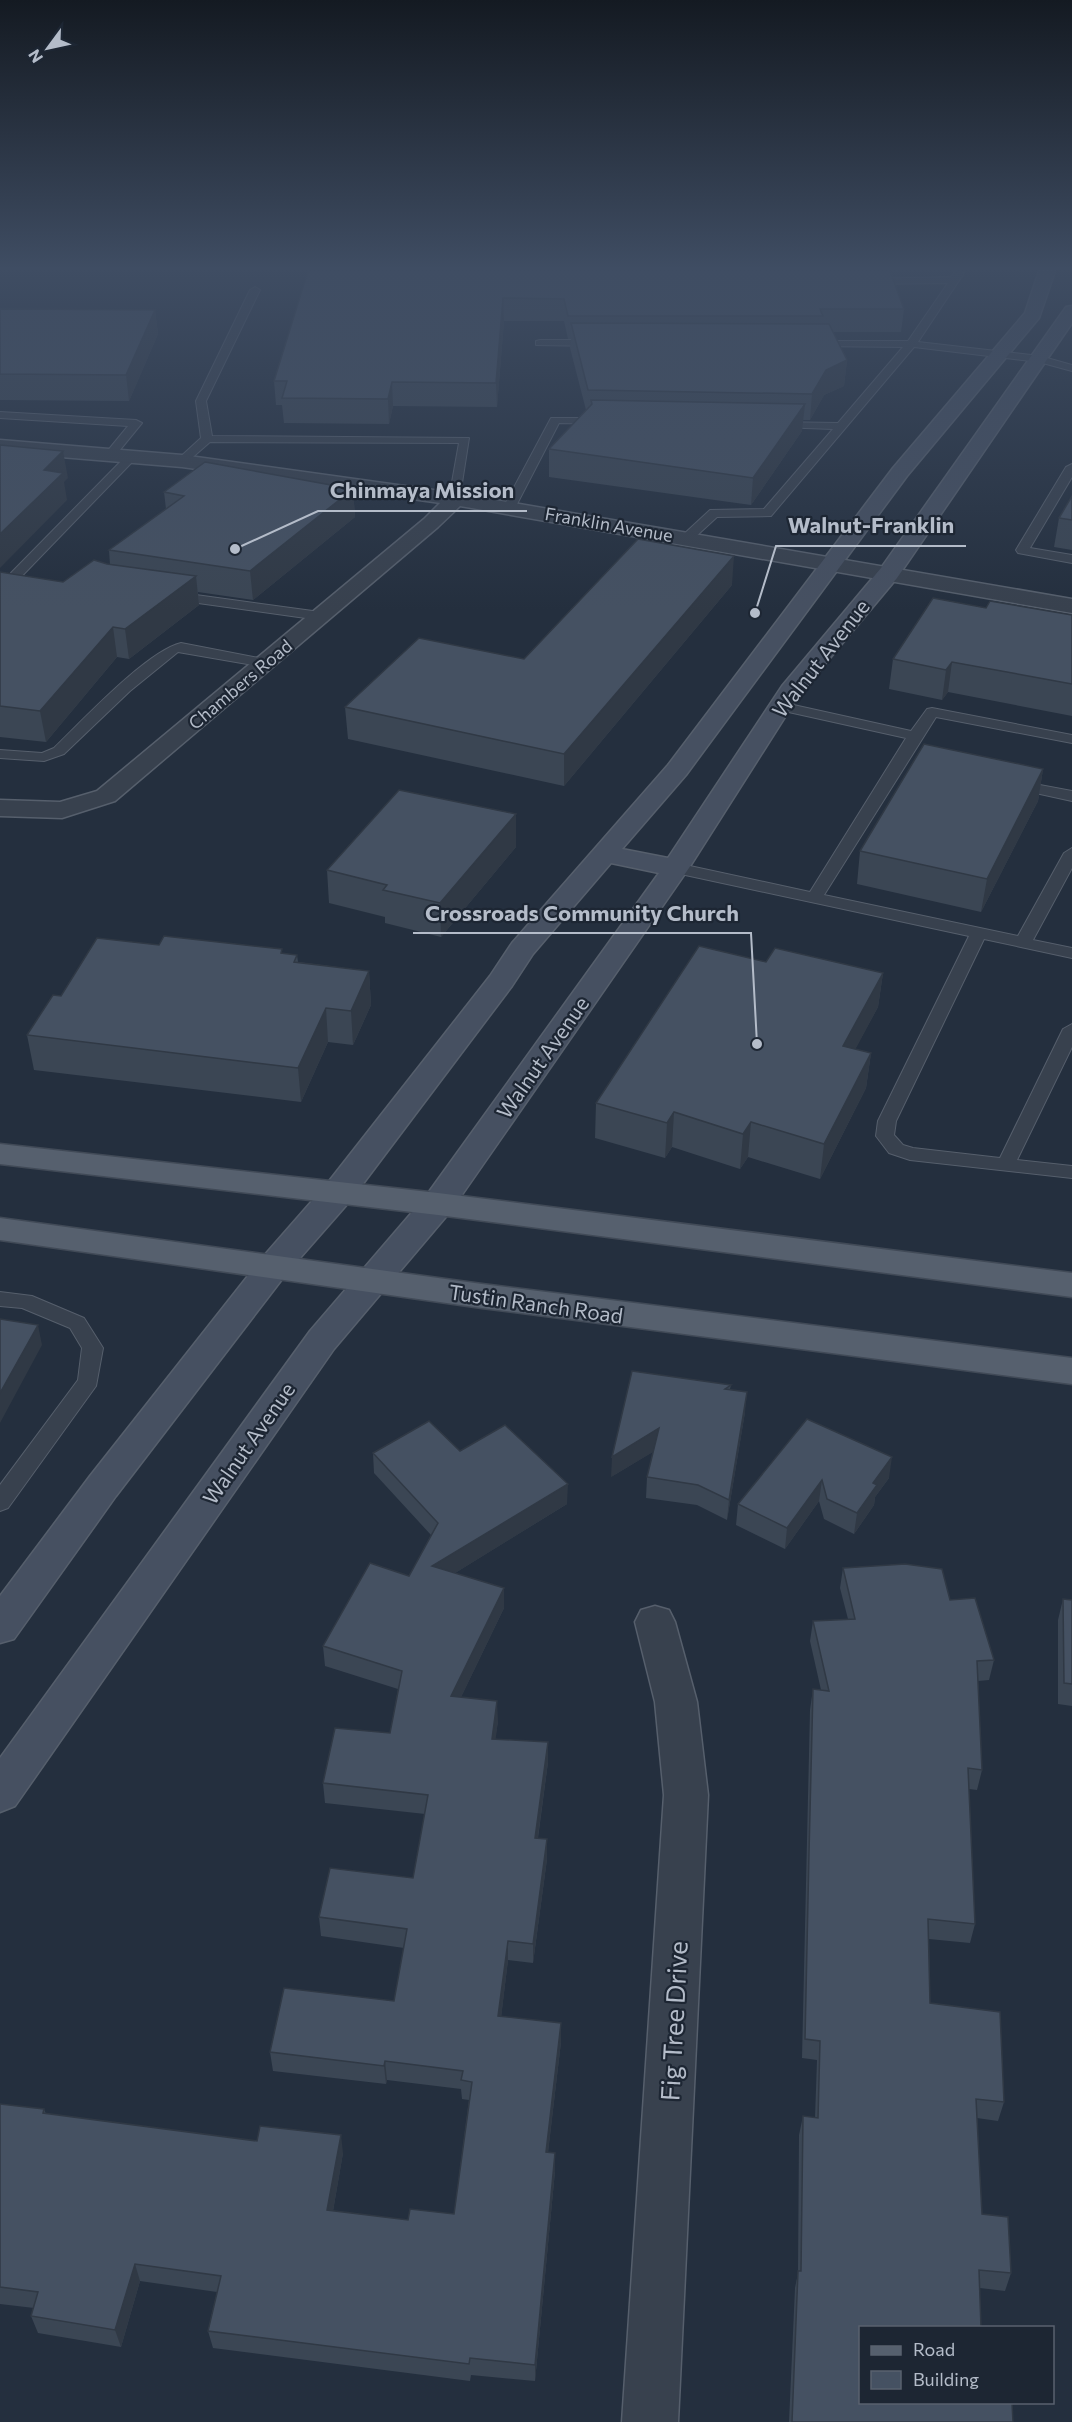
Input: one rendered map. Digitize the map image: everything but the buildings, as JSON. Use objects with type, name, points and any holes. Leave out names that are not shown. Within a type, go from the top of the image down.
[{"type":"main road","points":[[0,1627],[103,1486],[274,1266],[338,1193],[502,980],[522,949],[677,770],[900,472],[972,384]]},
{"type":"main road","name":"Walnut Avenue","points":[[0,1793],[322,1340],[438,1204],[675,868],[780,706],[889,573],[1021,384]]},
{"type":"main road","points":[[605,854],[675,868]]},
{"type":"main road","points":[[0,1154],[438,1204],[1072,1285]]},
{"type":"main road","name":"Tustin Ranch Road","points":[[0,1229],[373,1281],[1072,1371]]},
{"type":"street","name":"Franklin Avenue","points":[[0,446],[182,460],[510,506],[1072,606]]},
{"type":"street","name":"Chambers Road","points":[[0,808],[62,810],[106,796],[431,523],[455,499]]},
{"type":"street","name":"Fig Tree Drive","points":[[650,2422],[686,1796],[676,1702],[655,1622]]},
{"type":"lane","points":[[207,439],[201,401],[209,384]]},
{"type":"lane","points":[[688,537],[714,513],[766,513],[877,384]]},
{"type":"lane","points":[[0,415],[136,423],[111,454]]},
{"type":"lane","points":[[510,506],[555,420],[615,421]]},
{"type":"lane","points":[[770,424],[842,426]]},
{"type":"lane","points":[[182,460],[207,439],[465,440],[455,499]]},
{"type":"lane","points":[[15,576],[132,456]]},
{"type":"lane","points":[[194,480],[210,464]]},
{"type":"lane","points":[[1072,467],[1022,550],[1072,559]]},
{"type":"lane","points":[[157,594],[320,616]]},
{"type":"lane","points":[[0,754],[44,757],[59,751],[125,688],[173,649],[181,647],[264,663]]},
{"type":"lane","points":[[780,706],[915,736]]},
{"type":"lane","points":[[814,898],[905,761],[915,736],[932,712],[1072,739]]},
{"type":"lane","points":[[1003,782],[1072,796]]},
{"type":"lane","points":[[1023,943],[1072,853]]},
{"type":"lane","points":[[675,868],[1072,953]]},
{"type":"lane","points":[[979,933],[886,1121],[885,1136],[896,1149],[910,1154],[1072,1172]]},
{"type":"lane","points":[[1005,1164],[1072,1029]]},
{"type":"lane","points":[[0,1299],[25,1301],[77,1323],[93,1348],[88,1381],[0,1502]]},
{"type":"place","name":"Chinmaya Mission","points":[[235,549]]},
{"type":"place","name":"Walnut-Franklin","points":[[755,613]]},
{"type":"place","name":"Crossroads Community Church","points":[[757,1044]]}]
